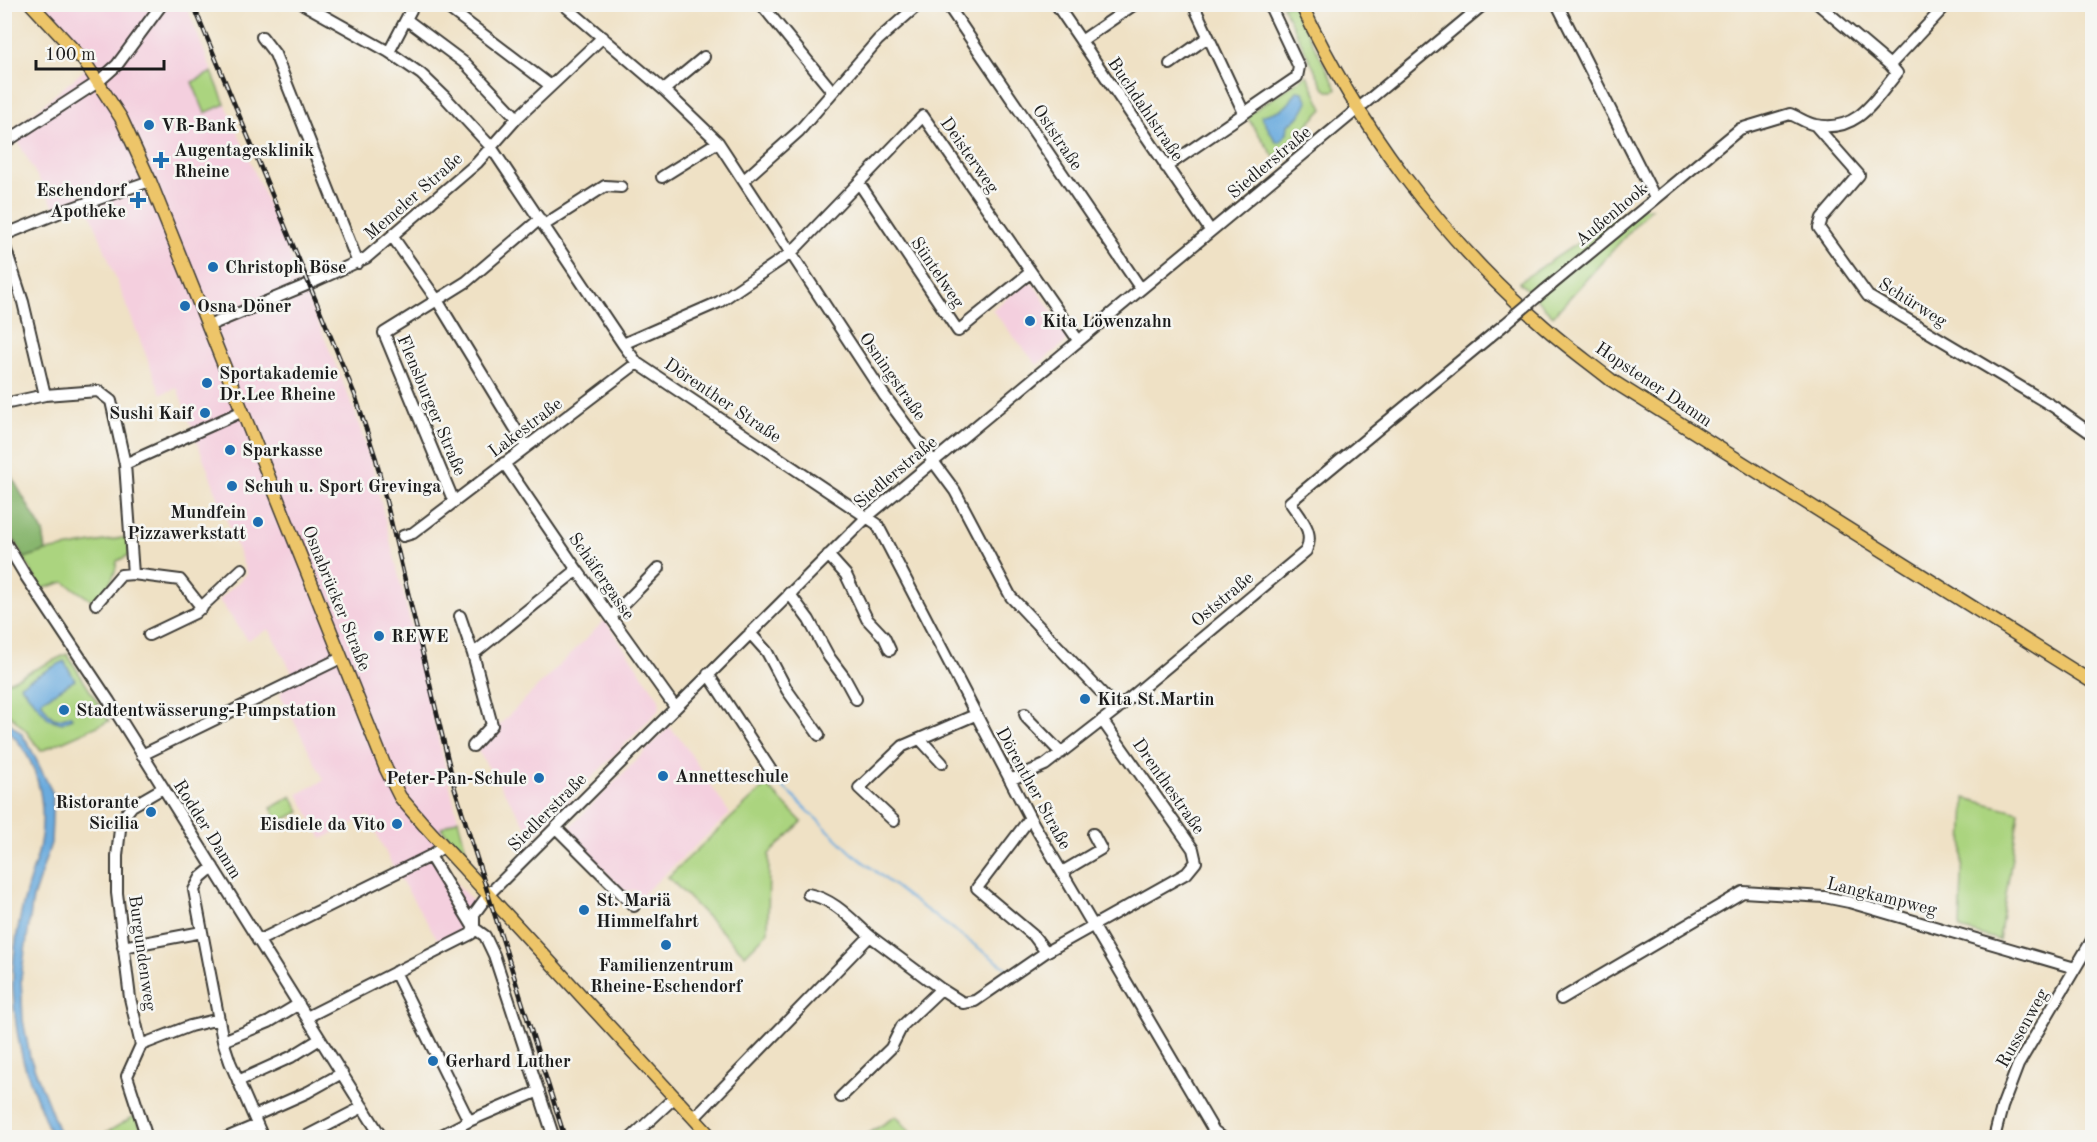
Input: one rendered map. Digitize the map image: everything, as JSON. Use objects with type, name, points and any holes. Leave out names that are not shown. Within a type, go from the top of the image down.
[{"type":"main road","name":"Osnabrücker Straße","points":[[31,4],[84,61],[123,122],[150,182],[386,769],[400,797],[443,847],[712,1137]]},
{"type":"main road","name":"Hopstener Damm","points":[[1301,4],[1358,110],[1423,201],[1481,267],[1539,323],[1611,380],[2092,681]]},
{"type":"street","points":[[4,143],[98,82],[117,65],[162,4]]},
{"type":"street","name":"Dörenther Straße","points":[[303,4],[389,52],[421,74],[444,96],[491,147],[637,363],[877,524],[1030,818],[1218,1134]]},
{"type":"street","points":[[389,52],[414,4]]},
{"type":"street","points":[[443,4],[551,86]]},
{"type":"street","points":[[744,180],[798,131],[878,40],[920,4]]},
{"type":"street","name":"Oststraße","points":[[947,4],[1142,289]]},
{"type":"street","name":"Buchdahlstraße","points":[[1056,4],[1210,230]]},
{"type":"street","points":[[1081,41],[1135,4]]},
{"type":"street","points":[[1193,4],[1244,113]]},
{"type":"street","points":[[1166,167],[1297,77],[1299,67],[1269,4]]},
{"type":"street","name":"Siedlerstraße","points":[[474,928],[474,914],[488,896],[868,516],[1484,4]]},
{"type":"street","points":[[1557,4],[1655,198]]},
{"type":"street","points":[[1818,4],[1890,64],[1947,4]]},
{"type":"street","name":"Osningstraße","points":[[563,5],[664,90],[718,142],[884,395],[955,491],[1011,597],[1117,709]]},
{"type":"street","points":[[766,6],[832,91]]},
{"type":"street","points":[[407,20],[466,64],[517,118]]},
{"type":"street","points":[[262,37],[275,54],[358,263]]},
{"type":"street","name":"Memeler Straße","points":[[208,326],[358,263],[477,163],[517,118],[603,37]]},
{"type":"street","points":[[1170,64],[1208,37]]},
{"type":"street","points":[[664,90],[704,57]]},
{"type":"street","name":"Außenhook","points":[[1290,502],[1740,129],[1790,114],[1815,125],[1850,123],[1863,115],[1897,73],[1890,64]]},
{"type":"street","name":"Deisterweg","points":[[791,254],[923,116],[1078,340]]},
{"type":"street","name":"Schürweg","points":[[1815,125],[1859,175],[1822,218],[1819,228],[1868,296],[2054,407],[2092,434]]},
{"type":"street","points":[[662,177],[718,142]]},
{"type":"street","points":[[4,235],[58,213],[150,182]]},
{"type":"street","name":"Süntelweg","points":[[859,183],[958,331],[1031,272]]},
{"type":"street","name":"Flensburger Straße","points":[[454,502],[384,333],[466,282],[542,222],[604,186],[621,187]]},
{"type":"street","points":[[392,236],[437,300],[526,446]]},
{"type":"street","points":[[4,244],[23,302],[45,395]]},
{"type":"street","points":[[623,344],[719,302],[791,254]]},
{"type":"street","name":"Lakestraße","points":[[403,536],[413,533],[637,363]]},
{"type":"street","points":[[4,404],[45,395],[98,391],[111,401],[125,464],[133,574]]},
{"type":"street","points":[[125,464],[243,411]]},
{"type":"street","name":"Schäfergasse","points":[[504,463],[675,707]]},
{"type":"street","name":"Oststraße","points":[[1117,709],[1306,551],[1310,541],[1309,532],[1290,502]]},
{"type":"street","name":"Rodder Damm","points":[[4,540],[110,701],[382,1137]]},
{"type":"street","points":[[828,555],[846,575],[867,619],[884,637],[890,650]]},
{"type":"street","points":[[611,617],[659,568]]},
{"type":"street","points":[[149,635],[195,613],[242,569]]},
{"type":"street","points":[[473,654],[577,570]]},
{"type":"street","points":[[96,604],[121,575],[133,574],[180,580],[202,608]]},
{"type":"street","points":[[789,594],[809,620],[856,699]]},
{"type":"street","points":[[460,616],[492,725],[473,746]]},
{"type":"street","points":[[750,633],[767,652],[787,690],[819,735]]},
{"type":"street","points":[[142,755],[341,658]]},
{"type":"street","points":[[708,674],[774,775]]},
{"type":"street","points":[[1010,780],[1045,765],[1117,709]]},
{"type":"street","points":[[1025,714],[1061,753]]},
{"type":"street","points":[[894,821],[859,788],[903,747],[975,715]]},
{"type":"street","name":"Drenthestraße","points":[[1094,927],[1187,873],[1196,862],[1193,849],[1102,720]]},
{"type":"street","points":[[920,739],[942,763]]},
{"type":"street","name":"Burgundenweg","points":[[141,1045],[130,998],[123,947],[117,893],[117,856],[121,820],[132,806],[164,789]]},
{"type":"street","points":[[1030,818],[977,888],[1034,936],[1046,952]]},
{"type":"street","points":[[556,828],[634,906]]},
{"type":"street","name":"Dörenther Straße","points":[[1062,872],[1101,849],[1093,834]]},
{"type":"street","points":[[258,940],[430,856],[443,847]]},
{"type":"street","points":[[430,856],[474,928],[485,936],[494,955],[554,1137]]},
{"type":"street","points":[[213,867],[201,877],[194,890],[223,1041],[263,1137]]},
{"type":"street","name":"Langkampweg","points":[[1561,999],[1743,892],[1824,897],[1849,902],[2075,968]]},
{"type":"street","points":[[808,894],[821,896],[833,903],[870,936],[963,1003],[975,1000],[1046,952],[1094,927]]},
{"type":"street","points":[[307,1017],[471,934],[474,928]]},
{"type":"street","points":[[123,947],[202,932]]},
{"type":"street","points":[[694,1118],[870,936]]},
{"type":"street","name":"Russenweg","points":[[1994,1137],[2002,1107],[2018,1065],[2092,940]]},
{"type":"street","points":[[395,972],[469,1121]]},
{"type":"street","points":[[841,1097],[891,1048],[902,1026],[941,989]]},
{"type":"street","points":[[223,1041],[269,1023],[299,1004]]},
{"type":"street","points":[[147,1137],[127,1076],[141,1045],[190,1026],[219,1019]]},
{"type":"street","points":[[238,1081],[291,1057],[320,1039]]},
{"type":"street","points":[[226,1137],[342,1073]]},
{"type":"street","points":[[436,1137],[539,1091]]},
{"type":"street","points":[[631,1137],[675,1097]]},
{"type":"street","points":[[303,1137],[363,1107]]},
{"type":"shaded area","points":[[43,5],[186,5],[355,412],[372,466],[458,819],[441,828],[437,862],[474,903],[465,931],[440,943],[393,867],[368,816],[322,839],[298,794],[324,780],[280,694],[293,674],[269,629],[248,640],[219,600],[247,574],[177,388],[161,394],[87,204],[58,214],[12,131],[95,61]]},
{"type":"shaded area","name":"Kita Löwenzahn","points":[[1027,282],[1034,285],[1068,336],[1065,343],[1037,365],[992,310]]},
{"type":"shaded area","points":[[605,620],[659,699],[660,709],[533,837],[478,751],[479,745]]},
{"type":"shaded area","name":"Annetteschule","points":[[667,725],[680,738],[730,814],[641,896],[635,890],[624,891],[566,831],[664,732]]},
{"type":"green space","points":[[1282,5],[1293,5],[1337,89],[1328,91],[1323,86]]},
{"type":"green space","points":[[212,72],[225,104],[205,113],[192,82]]},
{"type":"green space","points":[[1307,75],[1323,109],[1275,158],[1246,116]]},
{"type":"green space","points":[[1651,208],[1553,316],[1519,282],[1629,209]]},
{"type":"green space","points":[[5,465],[43,532],[46,551],[24,558],[5,523]]},
{"type":"green space","points":[[128,537],[129,555],[117,561],[112,579],[94,602],[64,582],[41,589],[24,558],[46,551]]},
{"type":"green space","points":[[67,654],[109,721],[41,751],[26,731],[5,710],[4,684]]},
{"type":"green space","points":[[766,785],[802,822],[769,854],[768,932],[745,955],[668,877]]},
{"type":"green space","points":[[292,796],[300,812],[278,822],[271,808]]},
{"type":"green space","points":[[1965,798],[2019,812],[1999,940],[1960,929]]},
{"type":"green space","points":[[458,819],[468,858],[441,828]]},
{"type":"green space","points":[[136,1115],[144,1138],[97,1138]]},
{"type":"green space","points":[[896,1116],[915,1137],[863,1137]]},
{"type":"water","points":[[1297,91],[1303,92],[1308,101],[1295,121],[1288,125],[1287,133],[1280,142],[1276,142],[1261,116],[1286,106]]},
{"type":"water","points":[[64,661],[75,680],[41,701],[52,717],[59,719],[70,715],[72,718],[62,723],[49,719],[20,685]]},
{"type":"water","points":[[4,718],[21,733],[53,794],[51,843],[33,898],[21,978],[23,1020],[30,1057],[61,1137],[52,1137],[23,1060],[16,1024],[13,976],[18,928],[39,849],[42,816],[38,783],[33,768],[17,740],[5,728]]},
{"type":"waterway","points":[[776,780],[852,853],[1009,970]]},
{"type":"railway","points":[[193,4],[355,395],[376,459],[455,789],[565,1138]]},
{"type":"place","name":"VR-Bank","points":[[149,125]]},
{"type":"place","name":"Augentagesklinik Rheine","points":[[161,160]]},
{"type":"place","name":"Eschendorf Apotheke","points":[[138,200]]},
{"type":"place","name":"Christoph Böse","points":[[213,267]]},
{"type":"place","name":"Osna Döner","points":[[185,306]]},
{"type":"place","name":"Kita Löwenzahn","points":[[1030,321]]},
{"type":"place","name":"Sportakademie Dr.Lee Rheine","points":[[207,383]]},
{"type":"place","name":"Sushi Kaif","points":[[205,413]]},
{"type":"place","name":"Sparkasse","points":[[230,450]]},
{"type":"place","name":"Schuh u. Sport Grevinga","points":[[232,486]]},
{"type":"place","name":"Mundfein Pizzawerkstatt","points":[[258,522]]},
{"type":"place","name":"REWE","points":[[379,636]]},
{"type":"place","name":"Kita St.Martin","points":[[1085,699]]},
{"type":"place","name":"Stadtentwässerung-Pumpstation","points":[[64,710]]},
{"type":"place","name":"Annetteschule","points":[[663,776]]},
{"type":"place","name":"Peter-Pan-Schule","points":[[539,778]]},
{"type":"place","name":"Ristorante Sicilia","points":[[151,812]]},
{"type":"place","name":"Eisdiele da Vito","points":[[397,824]]},
{"type":"place","name":"St. Mariä Himmelfahrt","points":[[584,910]]},
{"type":"place","name":"Familienzentrum Rheine-Eschendorf","points":[[666,945]]},
{"type":"place","name":"Gerhard Luther","points":[[433,1061]]}]
